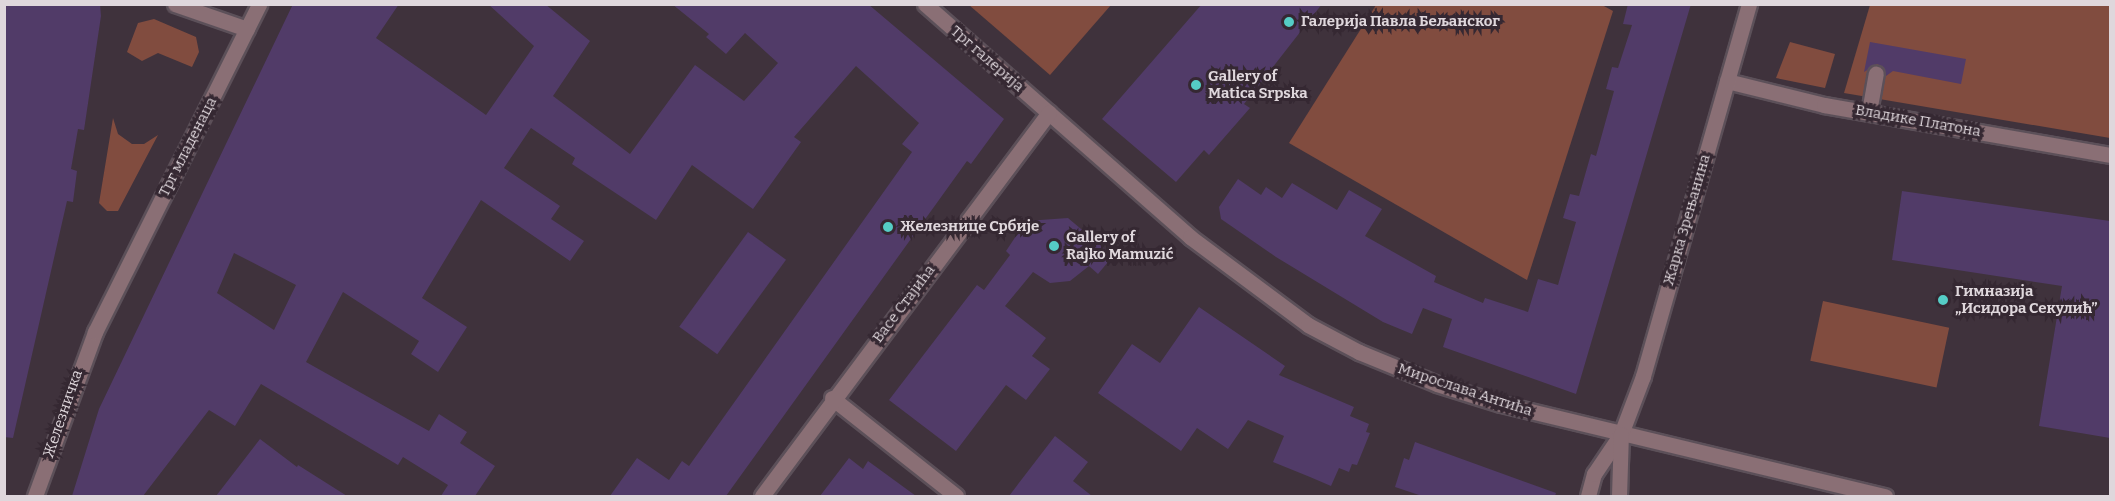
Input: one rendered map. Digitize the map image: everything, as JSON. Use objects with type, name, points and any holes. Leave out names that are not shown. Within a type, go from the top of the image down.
[{"type":"street","points":[[175,4],[247,29]]},
{"type":"street","name":"Трг младенаца","points":[[94,332],[259,4]]},
{"type":"street","name":"Трг галерија","points":[[925,4],[1049,113]]},
{"type":"street","name":"Жарка Зрењанина","points":[[1622,434],[1643,376],[1749,4]]},
{"type":"street","points":[[1869,112],[1876,74]]},
{"type":"street","name":"Владике Платона","points":[[1727,81],[1780,96],[2110,155]]},
{"type":"street","name":"Васе Стајића","points":[[762,496],[832,398],[1049,113]]},
{"type":"street","name":"Мирослава Антића","points":[[1049,113],[1190,237],[1308,325],[1359,352],[1437,384],[1622,434],[1885,496]]},
{"type":"street","name":"Железничка","points":[[35,496],[94,332]]},
{"type":"street","points":[[832,398],[956,496]]},
{"type":"street","points":[[1588,496],[1594,474],[1622,434]]},
{"type":"street","points":[[1619,496],[1622,434]]},
{"type":"shaded area","points":[[969,5],[1111,5],[1050,75]]},
{"type":"shaded area","points":[[1376,5],[1602,5],[1613,11],[1527,280],[1289,143]]},
{"type":"shaded area","points":[[1870,5],[2110,5],[2110,138],[1844,93]]},
{"type":"shaded area","points":[[154,19],[196,37],[199,52],[192,67],[158,53],[142,61],[127,52],[138,23]]},
{"type":"shaded area","points":[[1790,42],[1835,54],[1825,88],[1776,78]]},
{"type":"shaded area","points":[[113,118],[118,134],[132,144],[144,144],[158,135],[118,211],[107,211],[99,203]]},
{"type":"shaded area","points":[[1823,301],[1949,328],[1936,387],[1810,361]]},
{"type":"building","points":[[4,4],[100,4],[101,16],[84,130],[78,129],[71,169],[77,171],[73,202],[67,201],[13,438],[4,437]]},
{"type":"building","points":[[293,4],[399,4],[376,38],[486,115],[534,46],[488,4],[545,4],[590,41],[553,96],[630,154],[695,65],[744,101],[778,63],[745,33],[726,54],[706,37],[709,34],[672,4],[868,4],[1004,119],[971,164],[967,161],[726,496],[610,496],[637,458],[669,480],[682,461],[689,466],[912,152],[902,144],[919,123],[856,66],[794,137],[801,142],[753,209],[692,165],[656,220],[572,164],[575,158],[531,128],[504,168],[560,206],[551,219],[584,241],[570,261],[481,200],[422,298],[467,327],[438,372],[411,354],[419,341],[343,292],[306,362],[429,431],[439,414],[467,432],[460,443],[495,466],[475,496],[441,496],[448,485],[403,457],[398,465],[261,384],[235,426],[209,410],[143,496],[72,496],[99,409]],"holes":[[[234,253],[296,285],[274,330],[217,293]]]},
{"type":"building","name":"Gallery of Matica Srpska","points":[[1202,4],[1322,4],[1244,104],[1250,108],[1209,155],[1204,150],[1176,182],[1102,119]]},
{"type":"building","points":[[1628,4],[1691,4],[1576,394],[1443,347],[1452,319],[1423,308],[1412,334],[1383,322],[1276,257],[1221,219],[1219,207],[1238,179],[1261,195],[1266,187],[1282,198],[1292,183],[1337,210],[1349,190],[1382,209],[1365,236],[1436,276],[1434,282],[1483,303],[1485,298],[1528,312],[1538,279],[1558,285],[1576,222],[1563,218],[1570,194],[1579,196],[1591,154],[1596,156],[1614,91],[1606,89],[1612,67],[1618,68],[1632,25],[1623,24]]},
{"type":"building","points":[[1870,42],[1966,59],[1961,84],[1893,71],[1886,76],[1883,67],[1877,64],[1864,72]]},
{"type":"building","points":[[1902,191],[2110,221],[2110,438],[2039,426],[2062,286],[1892,260]]},
{"type":"building","points":[[1068,218],[1113,256],[1098,274],[1089,266],[1070,281],[1050,283],[1033,272],[1005,306],[1046,338],[1032,356],[1050,369],[1026,400],[1006,385],[956,451],[889,400],[977,285],[984,290],[1010,255],[1006,251],[1026,221]]},
{"type":"building","points":[[748,232],[786,260],[717,354],[679,327]]},
{"type":"building","points":[[1199,307],[1285,366],[1279,375],[1354,407],[1350,416],[1369,424],[1366,432],[1370,433],[1357,465],[1352,464],[1349,472],[1339,468],[1331,486],[1273,462],[1284,436],[1248,420],[1228,449],[1197,428],[1181,451],[1098,393],[1132,344],[1160,363]]},
{"type":"building","points":[[1055,436],[1088,462],[1073,481],[1092,496],[1009,496]]},
{"type":"building","points":[[260,439],[297,467],[298,465],[347,496],[216,496]]},
{"type":"building","points":[[1415,442],[1556,493],[1555,496],[1422,496],[1395,487],[1404,458],[1409,460]]},
{"type":"building","points":[[849,458],[863,469],[868,461],[916,496],[820,496]]},
{"type":"place","name":"Галерија Павла Бељанског","points":[[1289,22]]},
{"type":"place","name":"Gallery of Matica Srpska","points":[[1196,85]]},
{"type":"place","name":"Железнице Србије","points":[[888,227]]},
{"type":"place","name":"Gallery of Rajko Mamuzić","points":[[1054,246]]},
{"type":"place","name":"Гимназија „Исидора Секулић”","points":[[1943,300]]}]
